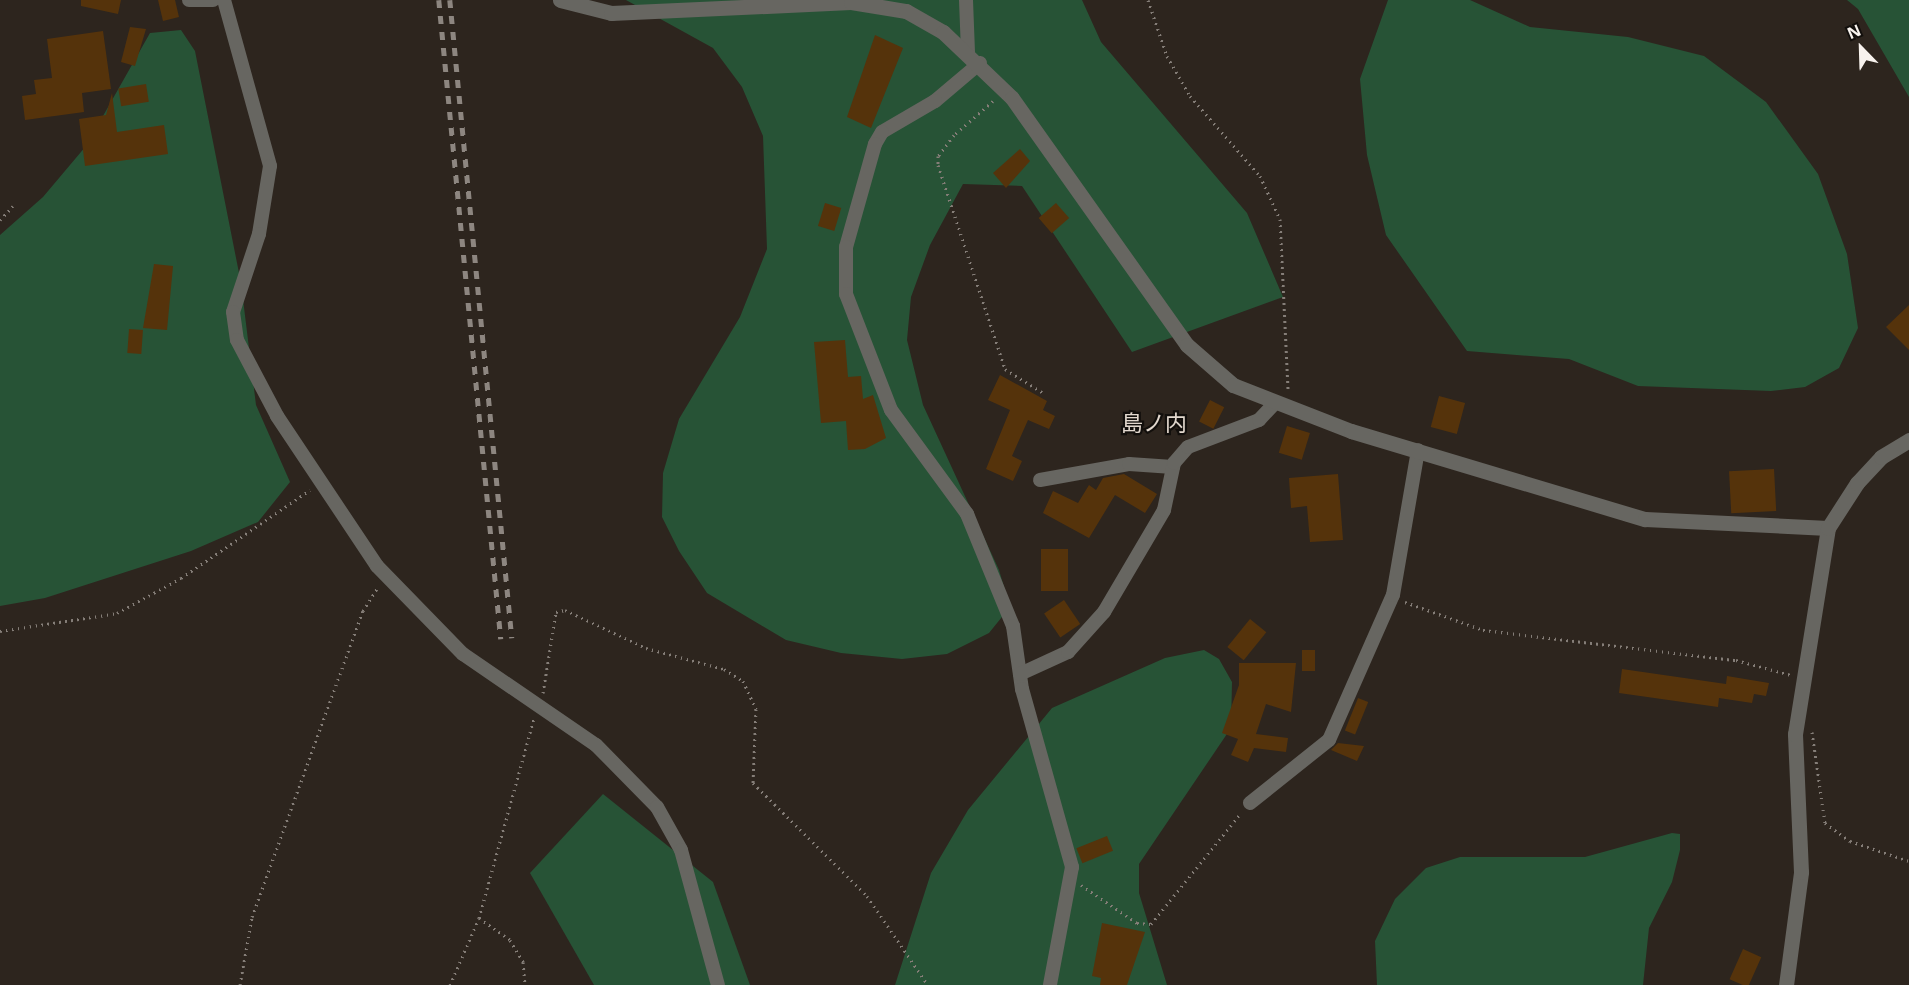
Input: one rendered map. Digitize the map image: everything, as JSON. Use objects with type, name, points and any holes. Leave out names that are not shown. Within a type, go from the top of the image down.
[{"type":"street","points":[[189,0],[213,0]]},
{"type":"street","points":[[224,0],[270,166],[259,234],[233,312],[237,340],[319,484],[386,576],[463,654],[541,704],[623,768],[674,832],[718,985]]},
{"type":"street","points":[[560,0],[611,13],[888,4],[924,20],[980,63],[1005,90],[1187,345],[1233,385],[1280,405],[1418,450],[1645,519],[1828,528]]},
{"type":"street","points":[[966,0],[968,53]]},
{"type":"street","points":[[980,63],[935,101],[882,132],[875,144],[846,247],[846,294],[902,432],[967,514],[1013,626],[1020,674],[1034,739],[1070,846],[1069,882],[1050,985]]},
{"type":"street","points":[[1020,674],[1068,652],[1104,612],[1164,510],[1173,467],[1188,447],[1259,420],[1280,405]]},
{"type":"street","points":[[1786,985],[1801,872],[1798,706],[1828,528],[1857,483],[1881,457],[1909,440]]},
{"type":"street","points":[[1250,803],[1329,740],[1393,595],[1418,450]]},
{"type":"street","points":[[1040,480],[1129,464],[1173,467]]},
{"type":"path","points":[[1148,0],[1167,56],[1190,96],[1260,177],[1280,219],[1290,344],[1280,405]]},
{"type":"path","points":[[1005,90],[954,135],[938,156],[938,165],[1005,369],[1045,394]]},
{"type":"path","points":[[0,220],[13,206]]},
{"type":"path","points":[[0,631],[117,613],[181,578],[319,484]]},
{"type":"path","points":[[240,985],[256,906],[363,611],[386,576]]},
{"type":"path","points":[[1393,595],[1483,630],[1736,660],[1801,679]]},
{"type":"path","points":[[450,985],[479,918],[492,855],[553,660],[556,612],[565,610],[646,648],[724,669],[743,681],[756,709],[753,783],[867,897],[928,985]]},
{"type":"path","points":[[1798,706],[1812,733],[1825,823],[1850,841],[1909,861]]},
{"type":"path","points":[[1069,882],[1098,893],[1137,923],[1151,924],[1250,803]]},
{"type":"path","points":[[479,918],[510,940],[523,962],[525,985]]},
{"type":"green space","points":[[626,0],[1082,0],[1101,42],[1247,213],[1283,297],[1132,352],[1022,186],[963,184],[930,245],[911,297],[907,340],[923,405],[999,570],[1010,607],[989,633],[947,654],[902,659],[841,653],[786,640],[707,593],[679,551],[662,517],[663,473],[679,419],[740,317],[767,249],[763,136],[742,87],[713,48]]},
{"type":"green space","points":[[1388,0],[1470,0],[1530,27],[1628,37],[1704,56],[1766,102],[1818,174],[1847,254],[1858,328],[1839,368],[1805,387],[1771,391],[1638,386],[1569,359],[1467,351],[1386,235],[1367,155],[1360,79]]},
{"type":"green space","points":[[1847,0],[1909,0],[1909,97],[1858,9]]},
{"type":"green space","points":[[181,30],[195,51],[241,283],[256,405],[290,482],[258,522],[191,551],[45,598],[0,606],[0,235],[43,197],[86,146],[150,33]]},
{"type":"green space","points":[[1204,650],[1219,659],[1232,682],[1231,728],[1139,864],[1139,893],[1167,985],[895,985],[931,873],[968,810],[1052,708],[1165,658]]},
{"type":"green space","points":[[603,794],[713,882],[750,985],[594,985],[530,873]]},
{"type":"green space","points":[[1672,833],[1680,834],[1680,850],[1672,882],[1649,928],[1643,985],[1377,985],[1375,941],[1395,899],[1426,868],[1460,857],[1585,857]]},
{"type":"building","points":[[81,0],[121,0],[118,14],[81,6]]},
{"type":"building","points":[[158,0],[175,0],[179,17],[163,21]]},
{"type":"building","points":[[130,27],[146,29],[135,66],[121,62]]},
{"type":"building","points":[[103,31],[111,89],[82,93],[84,112],[25,120],[22,96],[36,94],[34,80],[52,78],[47,39]]},
{"type":"building","points":[[875,35],[903,48],[871,128],[847,117]]},
{"type":"building","points":[[146,84],[149,102],[121,106],[118,88]]},
{"type":"building","points":[[112,93],[117,132],[164,125],[168,154],[85,166],[79,119],[106,115]]},
{"type":"building","points":[[1020,149],[1030,161],[1006,188],[993,173]]},
{"type":"building","points":[[825,203],[841,208],[834,231],[818,226]]},
{"type":"building","points":[[1056,203],[1069,218],[1052,233],[1039,218]]},
{"type":"building","points":[[154,264],[173,266],[167,330],[143,328]]},
{"type":"building","points":[[1909,305],[1909,350],[1886,327]]},
{"type":"building","points":[[129,329],[143,330],[141,354],[127,353]]},
{"type":"building","points":[[845,340],[848,377],[861,376],[863,399],[873,395],[886,438],[865,449],[848,450],[846,421],[821,423],[814,342]]},
{"type":"building","points":[[1000,375],[1047,401],[1043,410],[1055,416],[1049,429],[1028,420],[1012,456],[1022,461],[1013,481],[986,469],[1010,410],[988,400]]},
{"type":"building","points":[[1439,396],[1465,403],[1457,434],[1431,427]]},
{"type":"building","points":[[1210,400],[1224,407],[1213,429],[1199,421]]},
{"type":"building","points":[[1287,426],[1310,433],[1302,460],[1279,453]]},
{"type":"building","points":[[1774,469],[1776,511],[1731,513],[1729,471]]},
{"type":"building","points":[[1124,474],[1157,494],[1145,513],[1115,495],[1089,538],[1043,513],[1053,491],[1078,503],[1089,485],[1096,490],[1103,478]]},
{"type":"building","points":[[1338,474],[1343,540],[1310,542],[1307,506],[1291,508],[1289,478]]},
{"type":"building","points":[[1041,549],[1068,549],[1068,591],[1041,591]]},
{"type":"building","points":[[1064,600],[1080,624],[1060,637],[1044,613]]},
{"type":"building","points":[[1250,619],[1266,632],[1244,660],[1227,647]]},
{"type":"building","points":[[1302,650],[1315,650],[1315,671],[1302,671]]},
{"type":"building","points":[[1239,663],[1296,663],[1291,712],[1266,704],[1256,734],[1288,738],[1286,752],[1254,748],[1248,762],[1231,755],[1238,739],[1222,733],[1239,685]]},
{"type":"building","points":[[1622,669],[1726,684],[1727,676],[1769,683],[1766,696],[1754,694],[1752,703],[1719,698],[1718,707],[1619,693]]},
{"type":"building","points":[[1358,698],[1368,702],[1355,735],[1345,730]]},
{"type":"building","points":[[1338,743],[1364,746],[1357,761],[1331,750]]},
{"type":"building","points":[[1107,836],[1113,851],[1082,863],[1076,848]]},
{"type":"building","points":[[1102,923],[1145,932],[1127,985],[1100,985],[1101,978],[1092,976]]},
{"type":"building","points":[[1743,949],[1761,957],[1749,985],[1730,979]]},
{"type":"railway","points":[[439,0],[501,639]]},
{"type":"railway","points":[[450,0],[512,638]]},
{"type":"district","name":"島ノ内","points":[[1154,423]]}]
